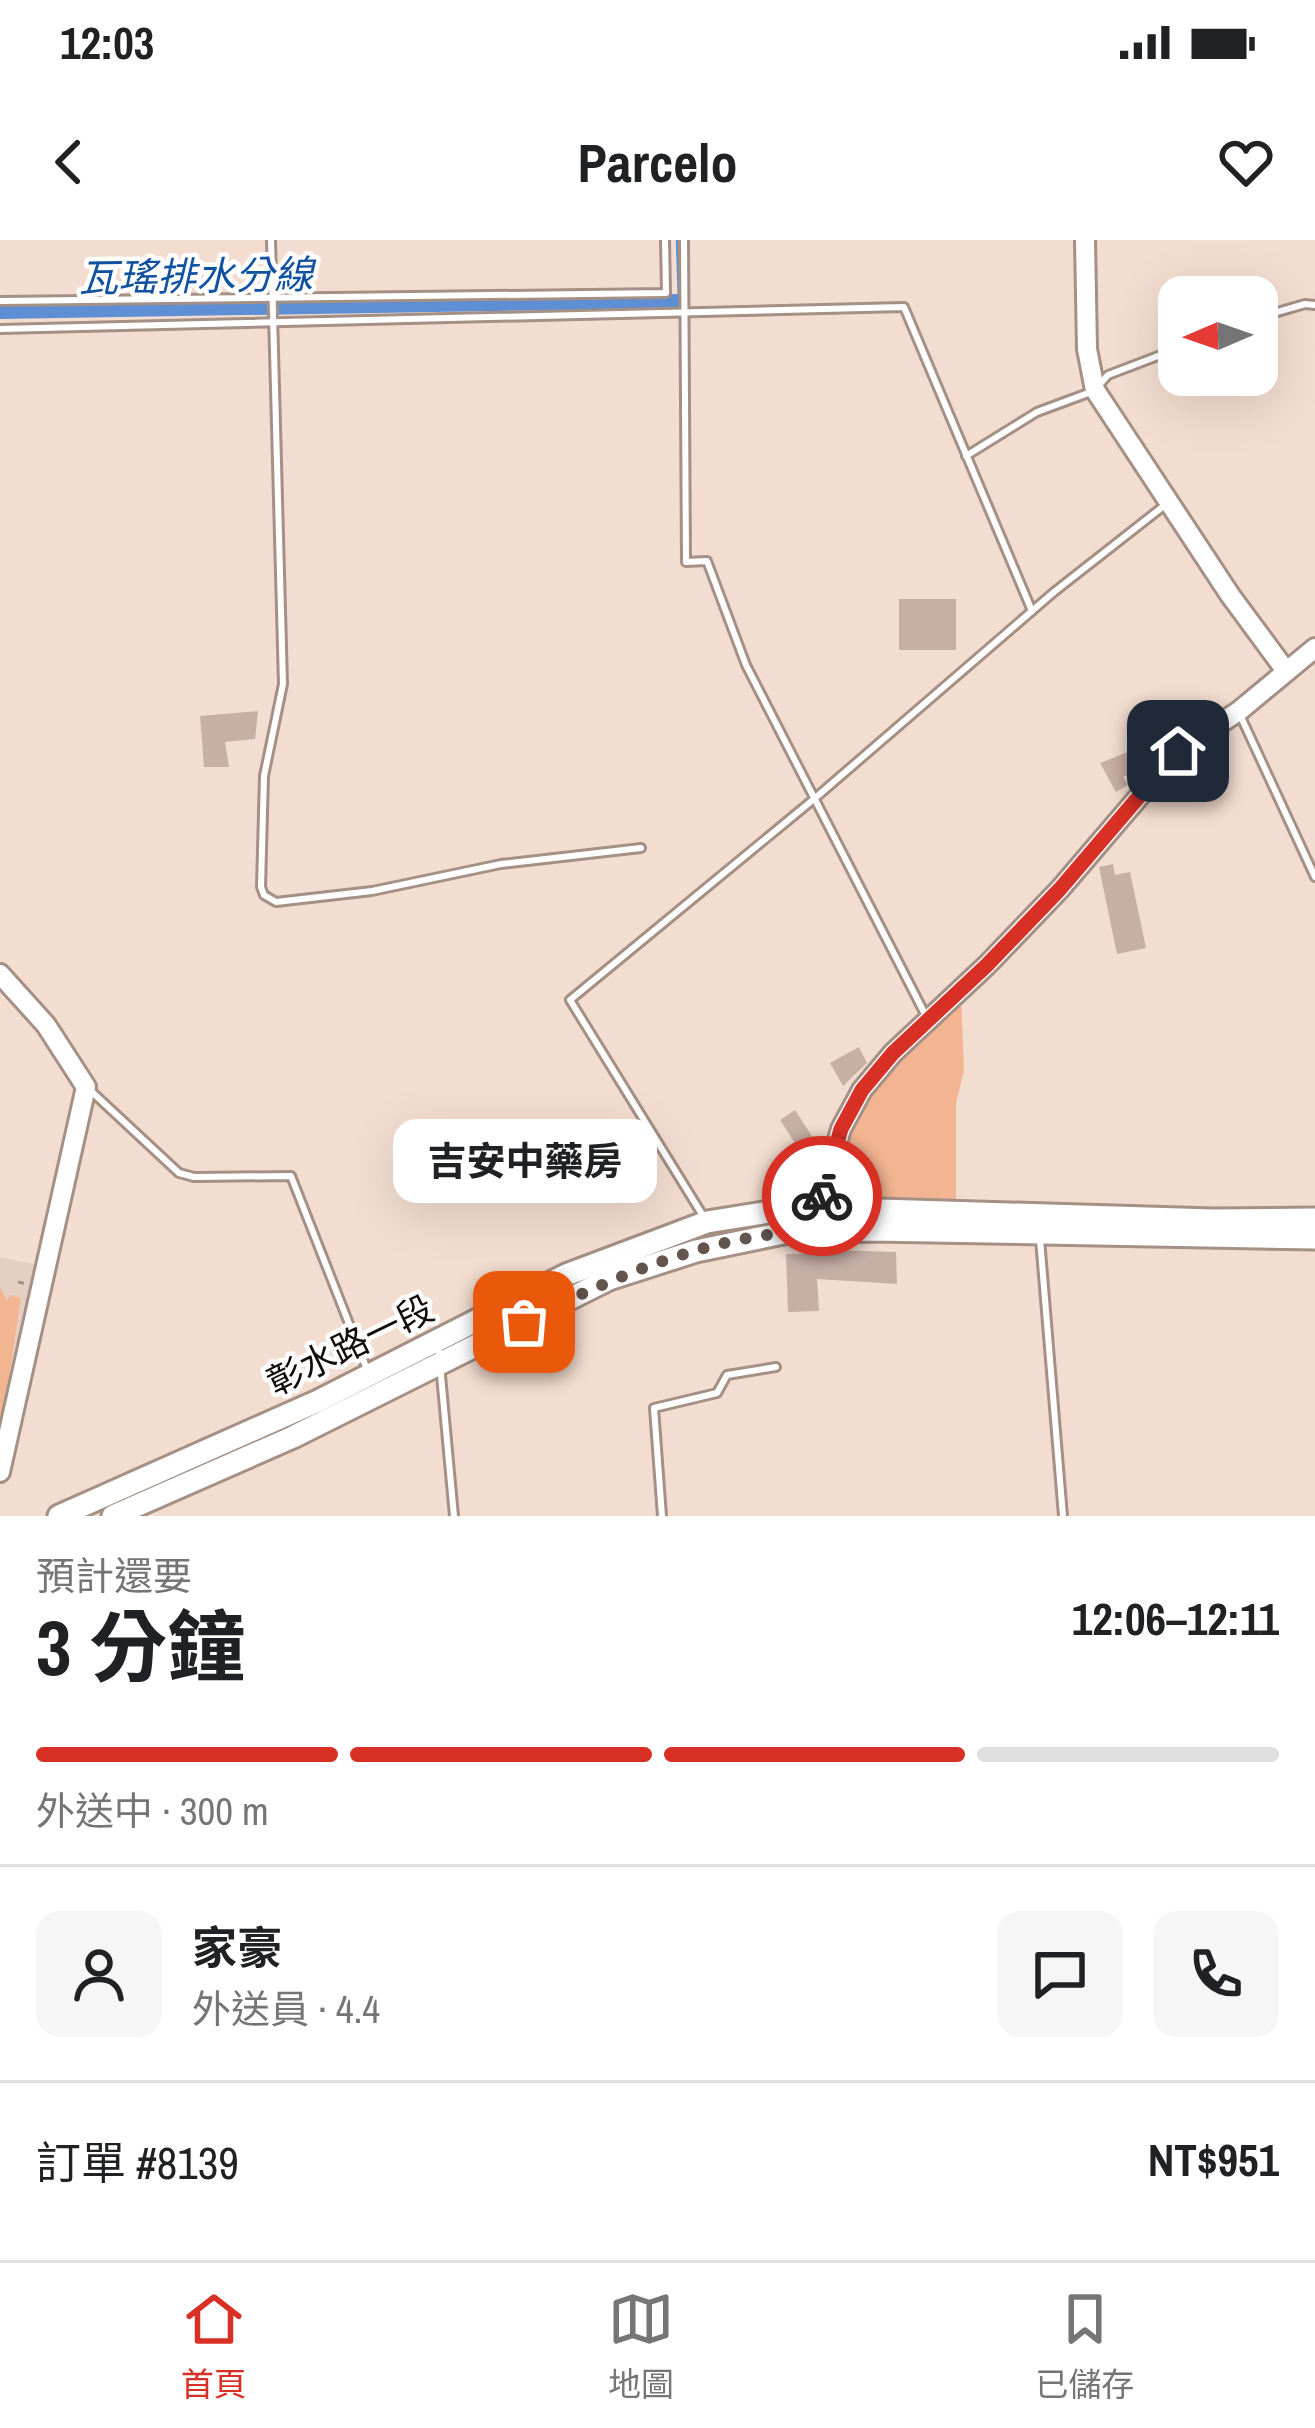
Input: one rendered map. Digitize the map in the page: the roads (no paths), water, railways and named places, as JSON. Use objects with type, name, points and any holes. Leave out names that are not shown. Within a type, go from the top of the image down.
[{"type":"main road","name":"彰水路一段","points":[[58,1516],[369,1376],[491,1310],[635,1259],[707,1222],[776,1211],[815,1220],[1039,1233],[1315,1238]]},
{"type":"main road","name":"彰水路一段","points":[[113,1516],[439,1365],[609,1279],[635,1259],[696,1251],[815,1220],[1315,1219]]},
{"type":"street","points":[[1085,240],[1087,349],[1095,390],[1286,671]]},
{"type":"street","points":[[815,1220],[841,1129],[862,1090],[893,1053],[1060,889],[1178,751],[1239,711],[1315,648]]},
{"type":"street","points":[[0,974],[46,1025],[86,1087],[0,1472]]},
{"type":"lane","points":[[271,240],[283,684],[264,776],[264,896],[276,902],[372,891],[500,863],[641,848]]},
{"type":"lane","points":[[665,240],[667,310]]},
{"type":"lane","points":[[684,240],[686,562],[707,561],[746,665],[929,1021]]},
{"type":"lane","points":[[0,301],[666,293]]},
{"type":"lane","points":[[1278,313],[1315,305]]},
{"type":"lane","points":[[0,329],[904,307],[1032,611]]},
{"type":"lane","points":[[966,455],[1037,412],[1095,390],[1108,375],[1158,356]]},
{"type":"lane","points":[[707,1222],[570,1000],[1168,502]]},
{"type":"lane","points":[[1239,711],[1315,877]]},
{"type":"lane","points":[[86,1087],[179,1173],[194,1177],[291,1175],[369,1376]]},
{"type":"lane","points":[[1039,1233],[1063,1516]]},
{"type":"lane","points":[[438,1340],[454,1516]]},
{"type":"lane","points":[[662,1516],[654,1408],[717,1393],[727,1375],[776,1367]]},
{"type":"waterway","points":[[678,240],[680,301]]},
{"type":"waterway","name":"瓦瑤排水分線","points":[[0,312],[680,301]]},
{"type":"place","name":"吉安中藥房","points":[[524,1322]]}]
